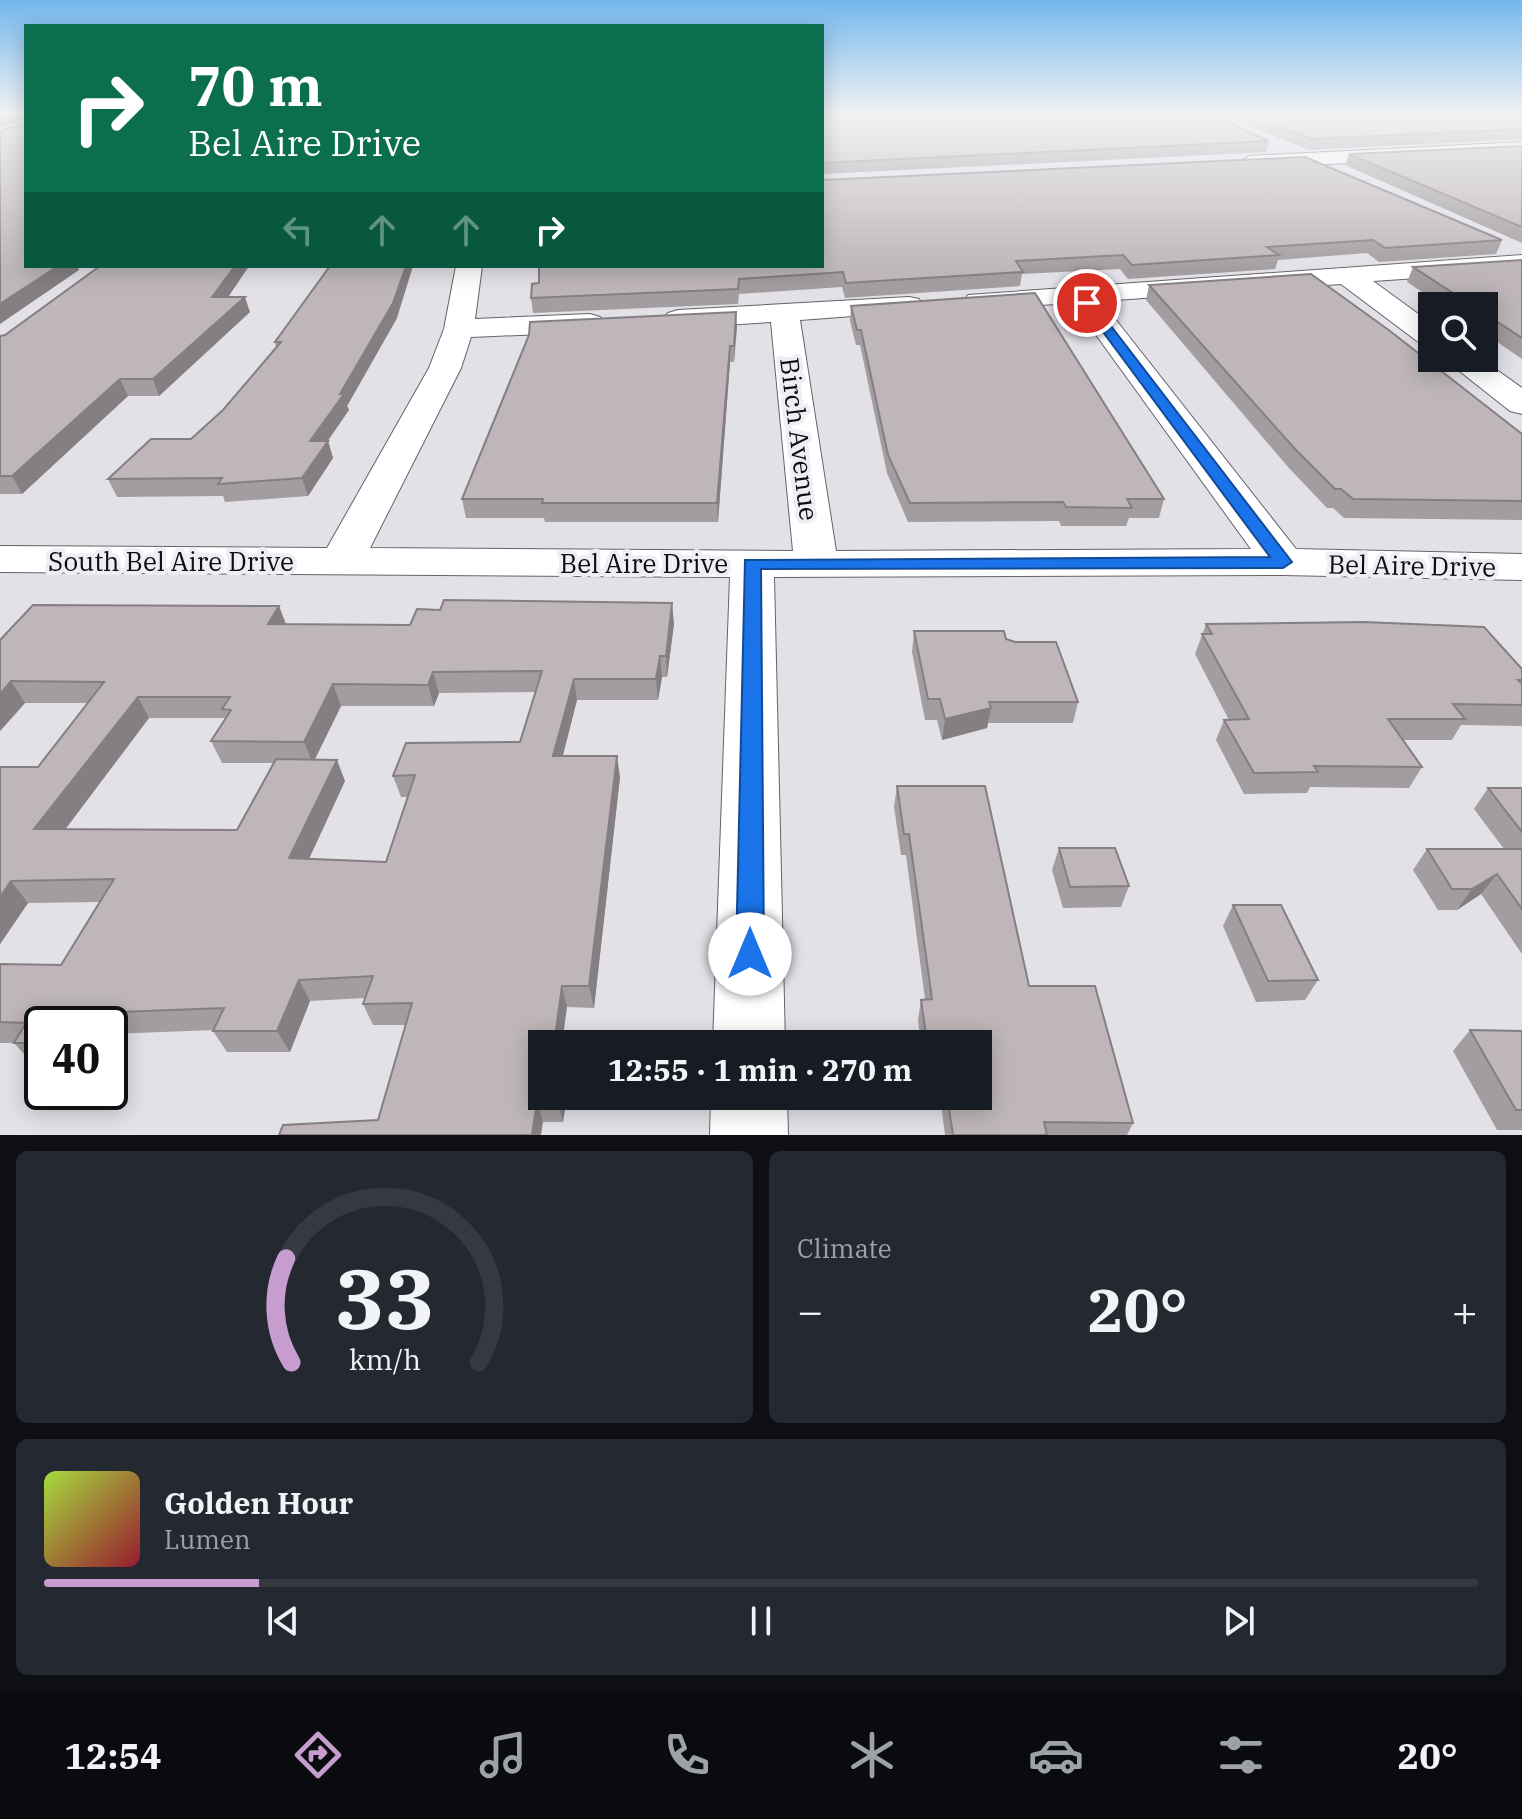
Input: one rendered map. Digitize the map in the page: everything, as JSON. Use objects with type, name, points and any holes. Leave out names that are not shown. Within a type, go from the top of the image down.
[{"type":"street","points":[[1325,167],[1348,177]]},
{"type":"street","points":[[1492,240],[1522,253]]},
{"type":"street","points":[[657,320],[785,314],[1522,263]]},
{"type":"street","points":[[342,561],[445,368],[459,329],[469,268]]},
{"type":"street","points":[[1347,275],[1418,328]]},
{"type":"street","points":[[1081,294],[1283,562]]},
{"type":"street","name":"Birch Avenue","points":[[785,314],[816,564]]},
{"type":"street","points":[[459,329],[609,322]]},
{"type":"street","points":[[1478,372],[1522,404]]},
{"type":"street","points":[[0,592],[16,560]]},
{"type":"street","name":"South Bel Aire Drive","points":[[16,560],[342,561]]},
{"type":"street","name":"Bel Aire Drive","points":[[342,561],[752,564],[1283,562],[1512,576]]},
{"type":"street","points":[[749,1030],[752,564]]},
{"type":"street","points":[[749,1110],[749,1135]]},
{"type":"building","points":[[0,167],[24,167],[24,268],[55,268],[0,304]]},
{"type":"building","points":[[1096,167],[1329,167],[1502,240],[1385,248],[1373,240],[1267,247],[1279,255],[1132,265],[1123,255],[1016,261],[1023,272],[846,283],[843,272],[739,279],[738,289],[531,298],[532,284],[539,283],[539,268],[824,268],[824,180]]},
{"type":"building","points":[[1380,167],[1522,167],[1522,227]]},
{"type":"building","points":[[1522,260],[1522,338],[1498,322],[1498,292],[1451,292],[1413,267]]},
{"type":"building","points":[[97,268],[234,268],[212,297],[245,297],[153,379],[120,379],[12,476],[0,476],[0,336]]},
{"type":"building","points":[[329,268],[405,268],[393,303],[340,394],[344,394],[310,441],[328,441],[302,478],[218,484],[222,478],[108,479],[151,439],[191,439],[223,410],[281,342],[275,342]]},
{"type":"building","points":[[1311,274],[1418,353],[1418,372],[1443,372],[1522,434],[1522,501],[1353,499],[1341,489],[1335,489],[1295,449],[1149,285]]},
{"type":"building","points":[[1035,293],[1164,499],[1127,499],[1132,508],[1066,507],[1063,502],[910,503],[888,455],[861,330],[857,330],[851,306]]},
{"type":"building","points":[[736,312],[734,346],[730,346],[717,503],[542,503],[543,499],[462,499],[529,335],[530,322]]},
{"type":"building","points":[[444,600],[672,603],[666,656],[660,656],[656,679],[574,679],[553,756],[617,756],[589,986],[562,986],[556,1030],[528,1030],[528,1110],[536,1110],[532,1135],[279,1135],[283,1125],[378,1120],[412,1003],[363,1004],[373,976],[299,980],[277,1031],[213,1031],[224,1008],[128,1012],[128,1006],[24,1006],[24,1023],[0,1022],[0,964],[61,965],[114,879],[11,881],[0,897],[0,767],[38,767],[104,682],[11,681],[0,694],[0,640],[33,605],[279,606],[268,624],[410,625],[417,609],[440,610]],"holes":[[[542,671],[520,742],[406,743],[393,776],[415,775],[386,862],[289,858],[337,760],[276,759],[237,830],[34,829],[138,697],[230,697],[222,709],[231,710],[211,741],[304,742],[333,684],[428,685],[433,672]]]},
{"type":"building","points":[[1364,622],[1484,627],[1522,669],[1522,680],[1518,680],[1522,684],[1522,705],[1453,704],[1465,719],[1388,719],[1422,767],[1314,766],[1318,772],[1254,773],[1224,720],[1249,719],[1202,634],[1212,634],[1206,624]]},
{"type":"building","points":[[914,631],[1004,631],[1006,639],[1015,642],[1056,642],[1078,702],[989,702],[991,708],[945,719],[940,699],[928,699]]},
{"type":"building","points":[[897,786],[985,786],[1029,986],[1095,986],[1133,1123],[1044,1122],[1047,1135],[953,1135],[949,1110],[992,1110],[992,1030],[925,1030],[921,1000],[932,999],[909,834],[904,834]]},
{"type":"building","points":[[1488,788],[1522,788],[1522,832]]},
{"type":"building","points":[[1059,848],[1115,848],[1129,886],[1070,887]]},
{"type":"building","points":[[1427,849],[1522,849],[1522,909],[1497,874],[1472,889],[1452,889]]},
{"type":"building","points":[[1233,905],[1281,905],[1318,980],[1268,981]]},
{"type":"building","points":[[24,1026],[24,1043],[14,1043]]},
{"type":"building","points":[[1470,1030],[1522,1031],[1522,1110],[1516,1110]]},
{"type":"route","points":[[750,954],[752,564],[1283,562],[1087,303]]}]
